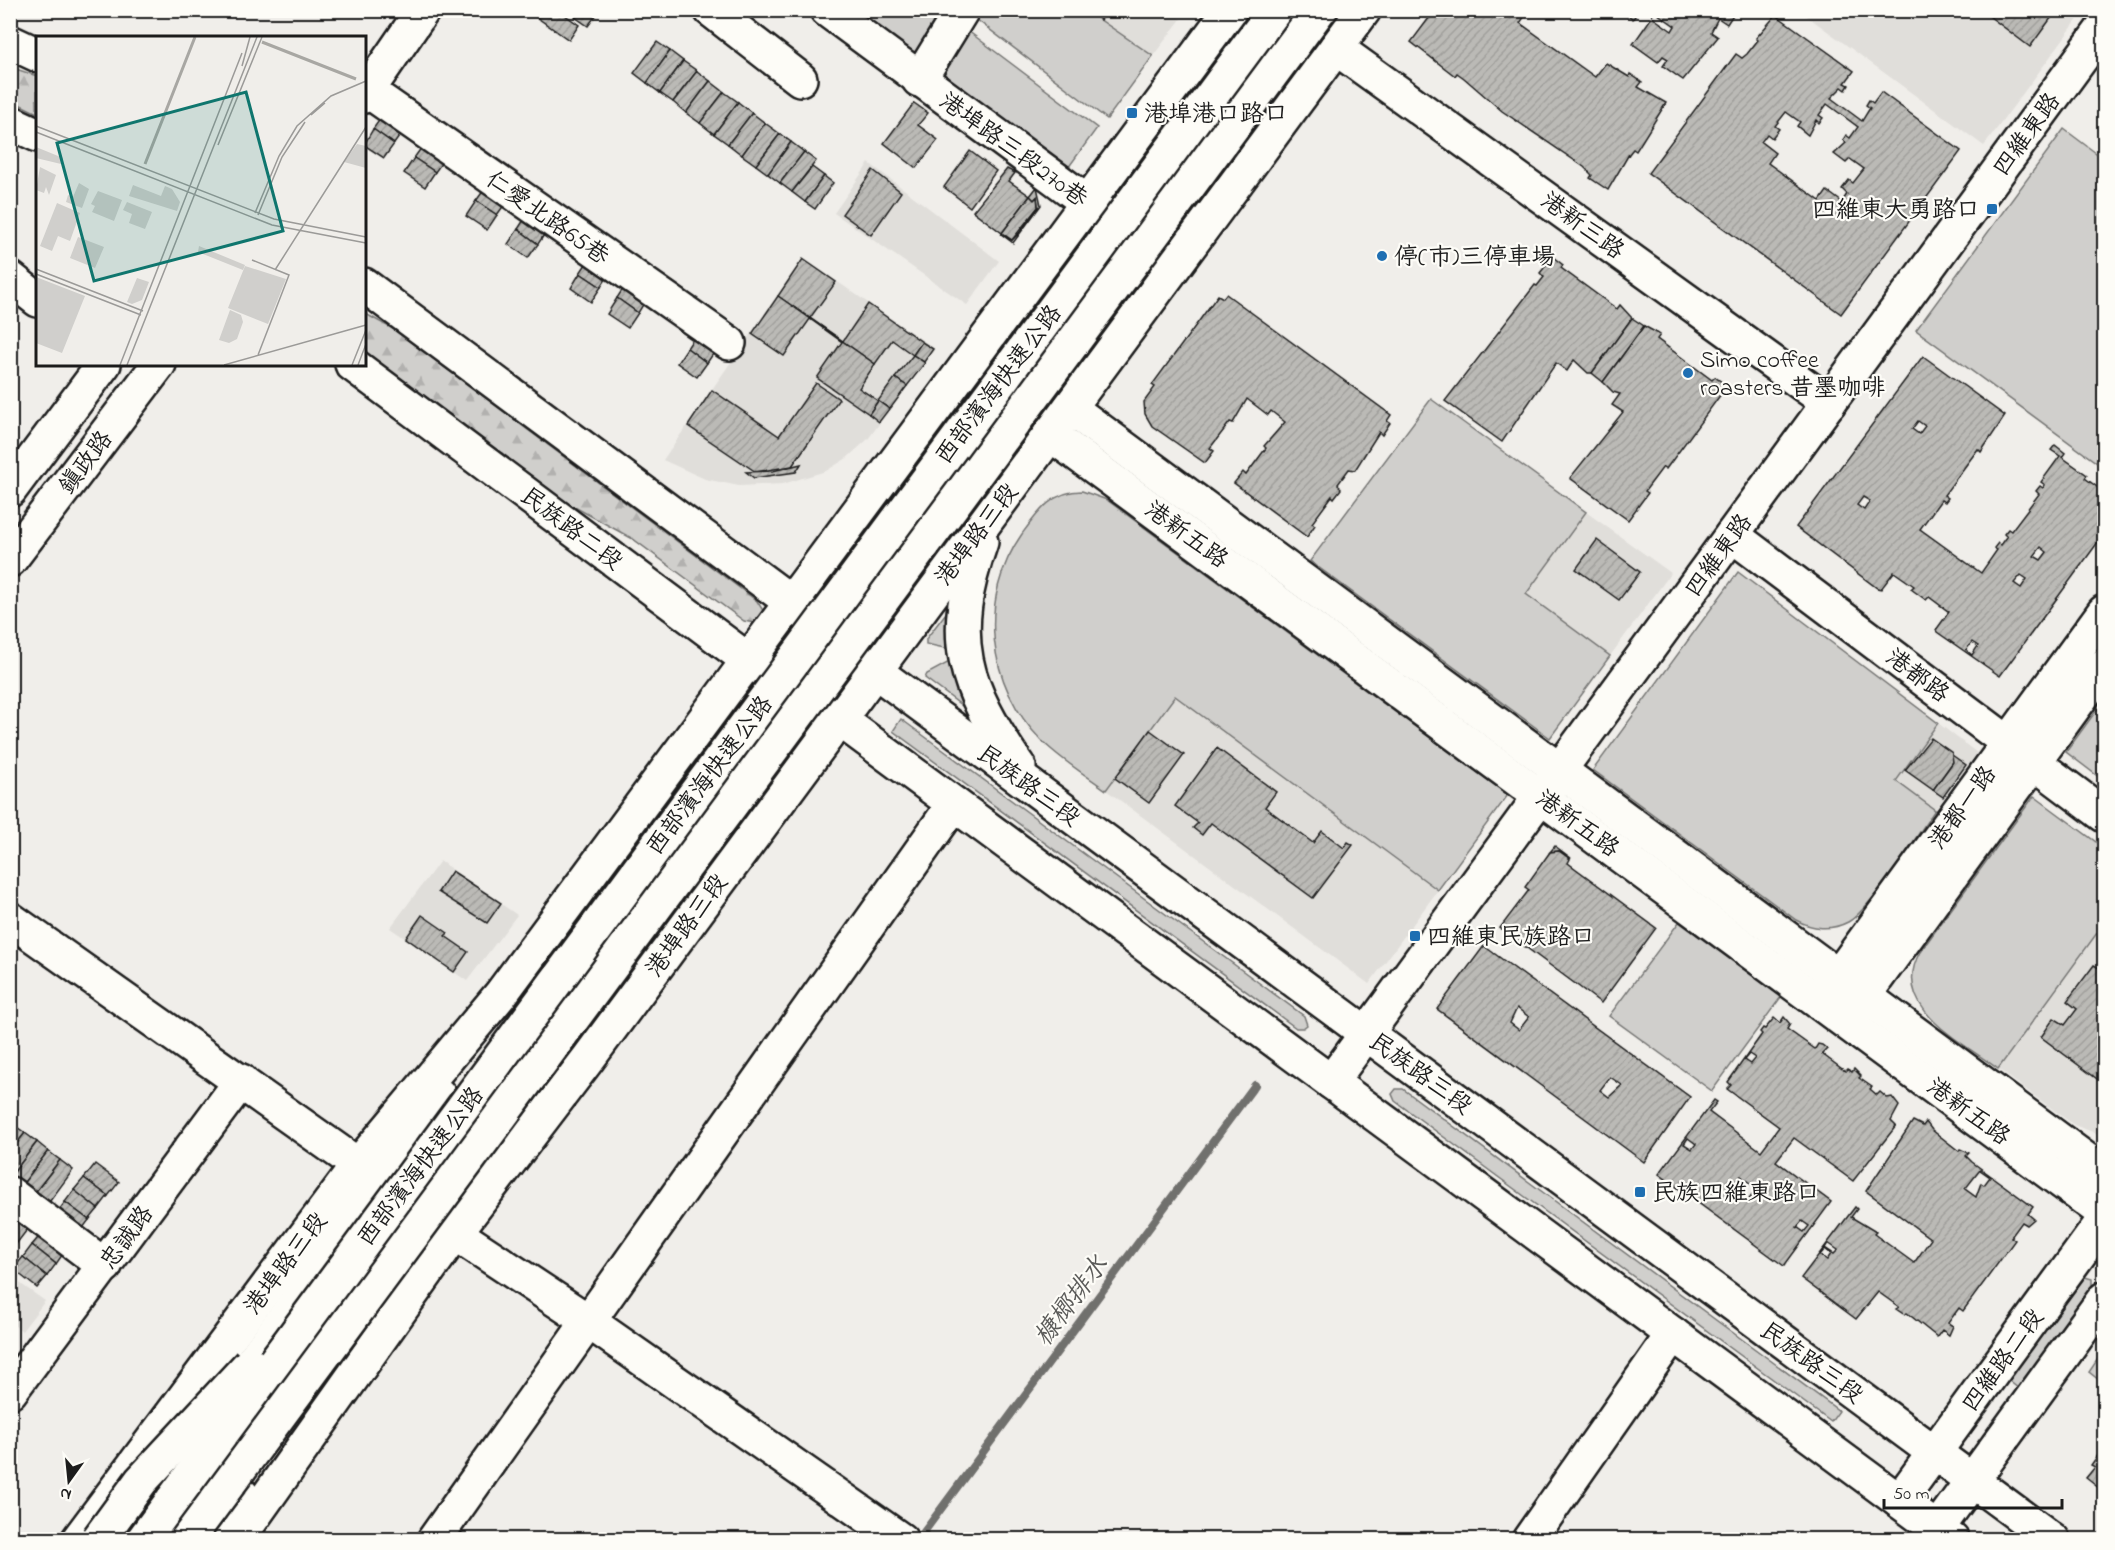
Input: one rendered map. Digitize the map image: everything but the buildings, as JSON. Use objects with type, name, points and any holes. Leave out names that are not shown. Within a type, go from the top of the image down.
[{"type":"main road","points":[[366,94],[423,10]]},
{"type":"main road","points":[[711,10],[800,79]]},
{"type":"main road","points":[[827,10],[919,81]]},
{"type":"main road","name":"港埠路三段270巷","points":[[962,10],[919,81],[1174,267]]},
{"type":"main road","name":"港埠路三段","points":[[78,1539],[358,1165],[501,994],[1230,10]]},
{"type":"main road","name":"西部濱海快速公路","points":[[143,1539],[1275,10]]},
{"type":"main road","name":"西部濱海快速公路","points":[[187,1539],[1319,10]]},
{"type":"main road","name":"港埠路三段","points":[[237,1539],[455,1233],[588,1059],[1364,10]]},
{"type":"main road","name":"四維東路","points":[[1331,1082],[2104,27]]},
{"type":"main road","points":[[10,42],[36,54]]},
{"type":"main road","name":"港新三路","points":[[1336,48],[1829,403]]},
{"type":"main road","name":"仁愛北路65巷","points":[[366,94],[729,343]]},
{"type":"main road","points":[[10,122],[36,134]]},
{"type":"main road","points":[[10,278],[36,298]]},
{"type":"main road","points":[[366,286],[791,602]]},
{"type":"main road","name":"鎮政路","points":[[10,490],[103,366]]},
{"type":"main road","name":"鎮政路","points":[[10,560],[157,366]]},
{"type":"main road","name":"民族路二段","points":[[355,366],[748,660],[839,719]]},
{"type":"main road","name":"港新五路","points":[[1070,408],[2104,1173]]},
{"type":"main road","name":"港新五路","points":[[1050,434],[1833,1011],[2104,1214]]},
{"type":"main road","points":[[991,514],[966,590],[963,619],[966,659],[973,688],[988,722],[1034,788]]},
{"type":"main road","name":"港都路","points":[[1732,535],[2104,815]]},
{"type":"main road","name":"民族路三段","points":[[791,602],[875,671],[2053,1539]]},
{"type":"main road","name":"港都一路","points":[[1833,1011],[1839,976],[2104,612]]},
{"type":"main road","name":"港都一路","points":[[1833,1011],[1865,994],[2104,666]]},
{"type":"main road","points":[[839,719],[1944,1534]]},
{"type":"main road","points":[[434,1539],[954,804]]},
{"type":"main road","points":[[10,919],[358,1165]]},
{"type":"main road","name":"港埠路三段","points":[[120,1539],[380,1188],[501,994]]},
{"type":"main road","name":"港埠路三段","points":[[209,1539],[438,1231],[588,1059]]},
{"type":"main road","name":"忠誠路","points":[[10,1392],[241,1081]]},
{"type":"main road","points":[[10,1194],[105,1266]]},
{"type":"main road","name":"四維路二段","points":[[1899,1501],[2104,1220]]},
{"type":"main road","points":[[455,1233],[588,1321],[898,1537]]},
{"type":"main road","points":[[98,1539],[141,1481],[360,1246]]},
{"type":"main road","name":"四維路二段","points":[[1944,1534],[1972,1480],[2104,1299]]},
{"type":"main road","points":[[1529,1539],[1673,1334]]},
{"type":"shaded area","points":[[1087,11],[1169,11],[1181,19],[1153,56]]},
{"type":"shaded area","points":[[1800,11],[2084,11],[1984,146]]},
{"type":"shaded area","points":[[869,163],[999,261],[967,305],[834,213]]},
{"type":"shaded area","points":[[803,258],[935,349],[868,439],[847,458],[826,471],[783,484],[739,486],[705,479],[663,460]]},
{"type":"shaded area","points":[[1586,512],[1671,573],[1610,656],[1526,594]]},
{"type":"shaded area","points":[[1175,696],[1438,890],[1369,984],[1106,790]]},
{"type":"shaded area","points":[[1938,723],[1977,753],[1935,810],[1896,781]]},
{"type":"shaded area","points":[[440,861],[517,915],[467,981],[390,928]]},
{"type":"shaded area","points":[[2097,932],[2104,938],[2104,1134],[2101,1135],[2074,1125],[1998,1069]]},
{"type":"shaded area","points":[[11,1277],[45,1301],[22,1331],[11,1323]]},
{"type":"green space","points":[[975,10],[1087,11],[1153,56],[1107,119],[972,16]]},
{"type":"green space","points":[[841,11],[939,11],[947,16],[915,67]]},
{"type":"green space","points":[[964,28],[1097,128],[1063,175],[932,79]]},
{"type":"green space","points":[[10,67],[36,76],[36,112],[11,100]]},
{"type":"green space","points":[[2064,129],[2104,159],[2104,468],[1916,330]]},
{"type":"green space","points":[[366,314],[393,329],[757,601],[764,612],[761,620],[754,623],[744,621],[633,539],[549,493],[366,353]]},
{"type":"green space","points":[[1431,399],[1586,512],[1526,594],[1610,656],[1550,738],[1310,561]]},
{"type":"green space","points":[[1082,491],[1107,500],[1508,795],[1438,890],[1175,696],[1106,790],[1064,760],[1041,740],[1023,718],[1009,694],[999,668],[994,640],[994,613],[998,585],[1008,559],[1022,534],[1040,511],[1062,495]]},
{"type":"green space","points":[[1738,572],[1938,723],[1896,781],[1935,810],[1868,903],[1848,922],[1835,927],[1815,927],[1796,920],[1593,770]]},
{"type":"green space","points":[[949,609],[949,649],[926,644],[926,639]]},
{"type":"green space","points":[[951,661],[965,708],[925,678],[927,674]]},
{"type":"green space","points":[[2104,700],[2104,781],[2066,752]]},
{"type":"green space","points":[[901,719],[1304,1016],[1307,1025],[1303,1028],[1296,1028],[893,731]]},
{"type":"green space","points":[[2034,796],[2104,848],[2104,938],[2097,933],[1998,1069],[1934,1021],[1921,1006],[1914,990],[1913,972],[1920,952]]},
{"type":"green space","points":[[1679,922],[1781,997],[1712,1091],[1609,1016]]},
{"type":"green space","points":[[1396,1089],[1403,1089],[1839,1411],[1831,1422],[1395,1101],[1392,1094]]},
{"type":"green space","points":[[2085,1277],[2092,1279],[2092,1288],[2019,1389],[2008,1380]]},
{"type":"green space","points":[[2104,1350],[2104,1384],[2089,1372]]},
{"type":"waterway","name":"槺榔排水","points":[[918,1540],[1255,1085]]},
{"type":"place","name":"港埠港口路口","points":[[1132,113]]},
{"type":"place","name":"四維東大勇路口","points":[[1992,209]]},
{"type":"place","name":"停(市)三停車場","points":[[1382,256]]},
{"type":"place","name":"Simo coffee roasters 昔墨咖啡","points":[[1688,373]]},
{"type":"place","name":"四維東民族路口","points":[[1415,936]]},
{"type":"place","name":"民族四維東路口","points":[[1640,1192]]}]
